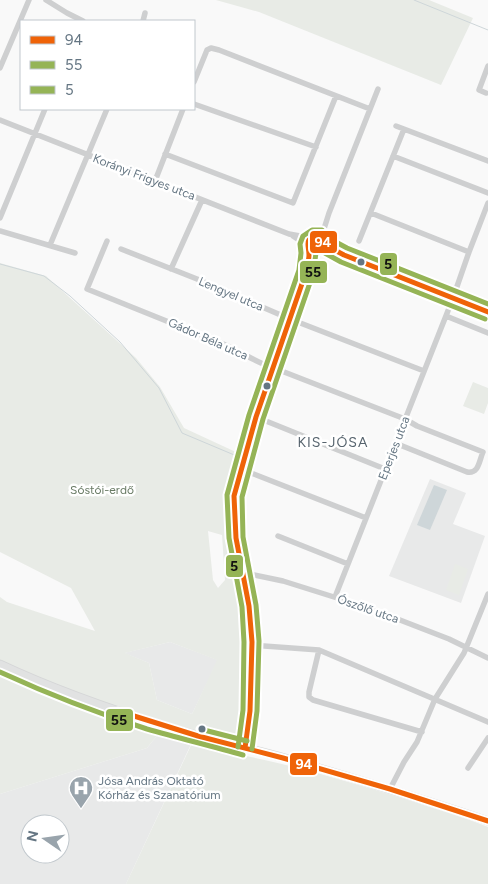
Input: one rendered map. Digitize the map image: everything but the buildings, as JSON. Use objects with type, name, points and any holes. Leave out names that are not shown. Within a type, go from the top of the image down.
[{"type":"main road","points":[[0,664],[118,711],[185,732],[390,789],[488,821]]},
{"type":"street","points":[[0,68],[28,0]]},
{"type":"street","points":[[46,0],[81,20]]},
{"type":"street","points":[[143,20],[145,13]]},
{"type":"street","points":[[195,80],[207,50],[211,48],[370,109]]},
{"type":"street","points":[[486,93],[479,90],[488,66]]},
{"type":"street","points":[[245,748],[250,711],[252,645],[249,606],[236,538],[234,496],[256,417],[306,272],[316,254],[324,247],[323,232],[329,213],[378,89]]},
{"type":"street","points":[[165,154],[293,203],[336,96]]},
{"type":"street","points":[[195,104],[316,147]]},
{"type":"street","points":[[0,218],[45,110]]},
{"type":"street","points":[[50,245],[107,110]]},
{"type":"street","points":[[155,181],[183,110]]},
{"type":"street","name":"Korányi Frigyes utca","points":[[0,120],[289,234],[301,241],[313,253],[329,252],[344,256],[488,312]]},
{"type":"street","points":[[396,126],[488,162]]},
{"type":"street","points":[[360,241],[404,129]]},
{"type":"street","points":[[393,156],[488,193]]},
{"type":"street","points":[[171,269],[202,200]]},
{"type":"street","name":"Eperjes utca","points":[[335,597],[453,298],[468,252],[488,203]]},
{"type":"street","points":[[371,213],[468,252]]},
{"type":"street","points":[[306,272],[308,242],[326,224]]},
{"type":"street","points":[[0,231],[75,253]]},
{"type":"street","name":"Korányi Frigyes utca","points":[[289,234],[319,237],[327,246],[344,256]]},
{"type":"street","name":"Gádor Béla utca","points":[[107,240],[87,289],[222,343],[273,368],[483,452],[476,470],[472,473],[395,443]]},
{"type":"street","name":"Lengyel utca","points":[[121,250],[290,319],[424,370]]},
{"type":"street","points":[[446,316],[488,333]]},
{"type":"street","points":[[256,417],[385,469]]},
{"type":"street","points":[[241,469],[366,518]]},
{"type":"street","points":[[278,536],[348,564]]},
{"type":"street","name":"Ószőlő utca","points":[[243,576],[254,575],[283,581],[369,608],[412,624],[488,658]]},
{"type":"street","points":[[390,789],[404,762],[418,742],[435,699],[464,653],[488,594]]},
{"type":"street","points":[[252,645],[319,650],[488,722]]},
{"type":"street","points":[[319,650],[309,692],[313,700],[422,732]]},
{"type":"street","points":[[468,768],[488,738]]},
{"type":"shaded area","points":[[430,479],[466,493],[453,524],[485,536],[461,603],[389,576]]},
{"type":"shaded area","points":[[434,485],[447,490],[430,530],[417,525]]},
{"type":"shaded area","points":[[170,642],[218,660],[192,714],[157,700],[149,663],[124,653]]},
{"type":"shaded area","name":"Jósa András Oktató Kórház és Szanatórium","points":[[160,732],[192,742],[126,884],[0,884],[0,794],[147,748]]},
{"type":"green space","points":[[216,0],[429,0],[473,18],[441,85],[259,12]]},
{"type":"green space","name":"Sóstói-erdő","points":[[0,263],[46,276],[136,358],[160,387],[184,428],[238,453],[231,486],[241,624],[245,721],[240,750],[246,756],[346,781],[447,812],[488,827],[488,884],[126,884],[192,743],[160,732],[147,748],[0,794],[0,597],[7,602],[95,631],[71,588],[0,552]],"holes":[[[208,531],[222,535],[225,580],[218,588],[213,580]],[[170,642],[217,660],[192,714],[157,700],[149,663],[125,653]]]},
{"type":"green space","points":[[473,382],[488,388],[488,403],[484,414],[463,406]]},
{"type":"green space","points":[[455,564],[468,569],[459,595],[446,590]]},
{"type":"waterway","points":[[414,0],[488,30]]},
{"type":"waterway","points":[[0,264],[44,276],[70,296],[120,342],[159,388],[182,433],[239,457]]},
{"type":"transit line","name":"5","points":[[238,747],[243,710],[244,642],[242,607],[229,538],[227,495],[249,415],[299,270],[300,244],[303,236],[312,230],[322,230],[332,240],[347,248],[488,304]]},
{"type":"transit line","name":"94","points":[[245,748],[250,711],[252,642],[249,606],[236,538],[234,496],[256,417],[306,272],[309,257],[309,240],[319,237],[327,246],[344,255],[488,312]]},
{"type":"transit line","name":"55","points":[[252,749],[257,711],[259,641],[256,605],[243,537],[242,497],[263,419],[313,274],[316,253],[315,245],[341,262],[485,319]]},
{"type":"transit line","name":"55","points":[[0,672],[91,710],[128,723],[243,755]]},
{"type":"transit line","name":"94","points":[[118,711],[198,736],[390,789],[488,821]]},
{"type":"transit line","name":"5","points":[[200,729],[247,741]]},
{"type":"place","name":"Jósa András Oktató Kórház és Szanatórium","points":[[81,809]]},
{"type":"district","name":"KIS-JÓSA","points":[[333,442]]}]
